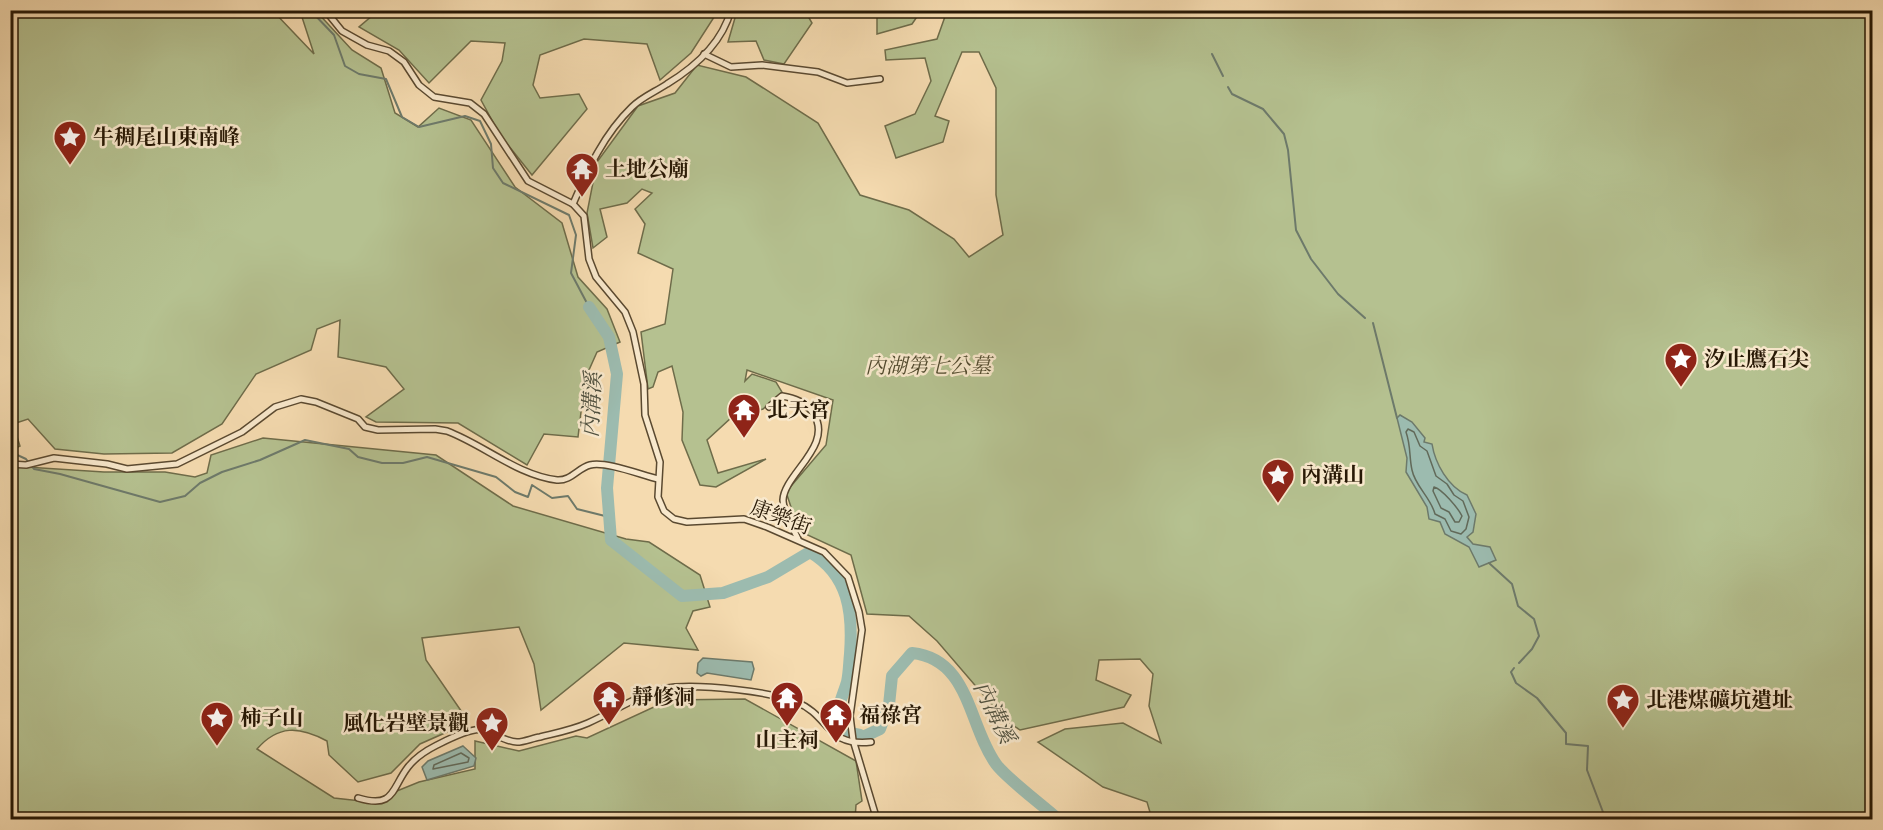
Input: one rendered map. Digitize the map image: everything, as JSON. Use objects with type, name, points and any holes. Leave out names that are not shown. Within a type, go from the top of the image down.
[{"type":"street","points":[[325,10],[342,31],[367,45],[389,51],[404,62],[419,85],[434,97],[470,103],[484,114],[528,181],[573,204],[592,161],[621,118],[643,98],[668,83],[704,54],[726,30],[731,10]]},
{"type":"street","points":[[704,54],[731,67],[762,65],[818,72],[847,83],[880,79]]},
{"type":"street","name":"康樂街","points":[[573,204],[584,216],[589,259],[596,277],[625,312],[640,356],[645,415],[657,445],[660,462],[658,497],[664,511],[674,519],[687,522],[744,519],[798,539],[824,552],[848,577],[856,598],[861,630],[850,716],[855,741]]},
{"type":"street","points":[[768,407],[782,396],[795,398],[809,408],[817,419],[819,429],[812,450],[785,493],[783,502],[798,539]]},
{"type":"street","points":[[10,464],[28,464],[54,458],[107,464],[127,469],[177,464],[242,432],[275,407],[301,399],[316,402],[358,419],[365,427],[378,430],[447,431],[542,477],[560,480],[569,478],[589,465],[603,464],[658,479]]},
{"type":"street","points":[[358,798],[378,802],[387,798],[396,791],[404,773],[415,759],[436,745],[470,732],[481,729],[517,742],[572,729],[659,690],[676,687],[756,693],[795,701],[816,711],[822,724],[834,736],[871,742]]},
{"type":"street","points":[[855,741],[877,819]]},
{"type":"green space","points":[[11,10],[273,11],[314,54],[300,11],[316,11],[352,50],[381,68],[395,113],[418,127],[439,108],[471,120],[515,187],[562,223],[578,277],[607,309],[620,342],[597,352],[585,379],[578,437],[544,434],[527,465],[458,423],[376,422],[366,417],[404,389],[386,367],[338,357],[340,320],[317,329],[311,350],[256,374],[222,424],[172,453],[104,454],[55,449],[28,419],[13,424],[20,446],[11,450]]},
{"type":"green space","points":[[379,10],[718,11],[691,53],[660,80],[647,44],[584,39],[540,55],[533,85],[540,98],[579,94],[587,109],[532,175],[500,135],[481,100],[502,61],[505,43],[471,41],[429,83],[399,50],[359,27]]},
{"type":"green space","points":[[737,11],[805,11],[812,23],[784,64],[764,60],[756,41],[728,42]]},
{"type":"green space","points":[[882,11],[921,11],[912,24],[877,34],[877,18]]},
{"type":"green space","name":"內湖第七公墓","points":[[947,11],[1872,11],[1872,819],[1152,819],[1147,802],[1103,787],[1038,742],[1065,729],[1123,723],[1161,743],[1149,706],[1153,674],[1140,659],[1099,660],[1096,680],[1131,695],[1124,707],[1020,730],[1004,719],[937,641],[909,616],[867,614],[851,555],[799,531],[786,492],[826,445],[833,400],[747,370],[745,381],[752,374],[776,382],[782,392],[763,409],[731,418],[707,440],[718,473],[766,459],[716,487],[700,485],[682,440],[683,412],[672,366],[658,372],[653,387],[648,389],[641,332],[665,324],[673,269],[638,253],[645,224],[635,209],[652,193],[642,189],[627,203],[600,209],[607,237],[593,248],[587,213],[597,162],[638,106],[675,93],[697,65],[746,77],[818,123],[860,195],[909,210],[954,239],[969,257],[1003,235],[996,195],[996,88],[979,52],[962,52],[935,116],[949,121],[943,142],[896,158],[885,126],[915,114],[931,81],[925,58],[886,60],[885,50],[937,39]]},
{"type":"green space","points":[[263,438],[436,455],[513,506],[626,539],[649,542],[700,575],[710,607],[693,611],[686,628],[698,650],[624,643],[541,710],[534,664],[519,627],[422,638],[426,660],[466,718],[456,728],[420,744],[391,773],[358,782],[329,755],[327,741],[298,731],[281,732],[265,741],[257,749],[334,798],[370,802],[419,782],[475,769],[475,741],[519,751],[576,736],[587,738],[669,700],[745,699],[856,761],[862,801],[856,805],[855,820],[11,820],[11,466],[104,472],[165,472],[195,477],[207,473],[211,455]]},
{"type":"water","points":[[1400,415],[1412,422],[1425,438],[1424,442],[1432,444],[1436,459],[1448,480],[1467,495],[1476,514],[1473,532],[1467,537],[1473,544],[1490,547],[1496,560],[1479,567],[1469,547],[1445,534],[1440,522],[1429,519],[1427,507],[1406,472],[1407,458],[1397,418]]},
{"type":"water","points":[[703,658],[752,662],[754,669],[751,680],[707,673],[701,676],[697,673],[698,663]]},
{"type":"water","points":[[463,746],[476,758],[474,766],[427,780],[422,767],[428,761]]},
{"type":"waterway","name":"內溝溪","points":[[310,10],[334,35],[345,66],[359,74],[386,79],[402,117],[419,127],[465,116],[480,121],[491,144],[493,168],[503,183],[569,215],[576,235],[571,273],[589,307]]},
{"type":"waterway","points":[[1212,54],[1223,76]]},
{"type":"waterway","points":[[1228,87],[1232,94],[1263,109],[1284,134],[1288,150],[1296,230],[1311,259],[1338,294],[1365,318]]},
{"type":"waterway","name":"內溝溪","points":[[589,307],[609,337],[617,374],[607,488],[611,540],[682,596],[723,593],[768,577],[810,552],[823,561],[841,584],[849,610],[851,639],[848,675],[838,709],[837,726],[845,732],[860,735]]},
{"type":"waterway","points":[[1373,323],[1397,418]]},
{"type":"waterway","points":[[10,445],[13,453],[26,459],[34,469],[160,502],[185,496],[200,483],[222,472],[260,460],[305,440],[349,449],[358,457],[382,463],[403,463],[427,457],[496,477],[515,492],[528,497],[532,485],[552,498],[568,496],[577,509],[609,517]]},
{"type":"waterway","points":[[1489,563],[1512,584],[1518,606],[1534,619],[1539,636],[1532,649],[1519,663]]},
{"type":"waterway","name":"內溝溪","points":[[865,736],[880,729],[889,705],[892,676],[912,653],[931,658],[946,667],[957,680],[996,764],[1059,820]]},
{"type":"waterway","points":[[1514,668],[1511,672],[1516,683],[1537,698],[1566,733],[1566,744],[1588,746],[1587,770],[1606,820]]},
{"type":"place","name":"牛稠尾山東南峰","points":[[70,166]]},
{"type":"place","name":"土地公廟","points":[[582,198]]},
{"type":"place","name":"汐止鷹石尖","points":[[1681,388]]},
{"type":"place","name":"北天宮","points":[[744,439]]},
{"type":"place","name":"內溝山","points":[[1278,504]]},
{"type":"place","name":"靜修洞","points":[[609,726]]},
{"type":"place","name":"山主祠","points":[[787,727]]},
{"type":"place","name":"北港煤礦坑遺址","points":[[1623,729]]},
{"type":"place","name":"福祿宮","points":[[836,744]]},
{"type":"place","name":"柿子山","points":[[217,747]]},
{"type":"place","name":"風化岩壁景觀","points":[[492,752]]}]
